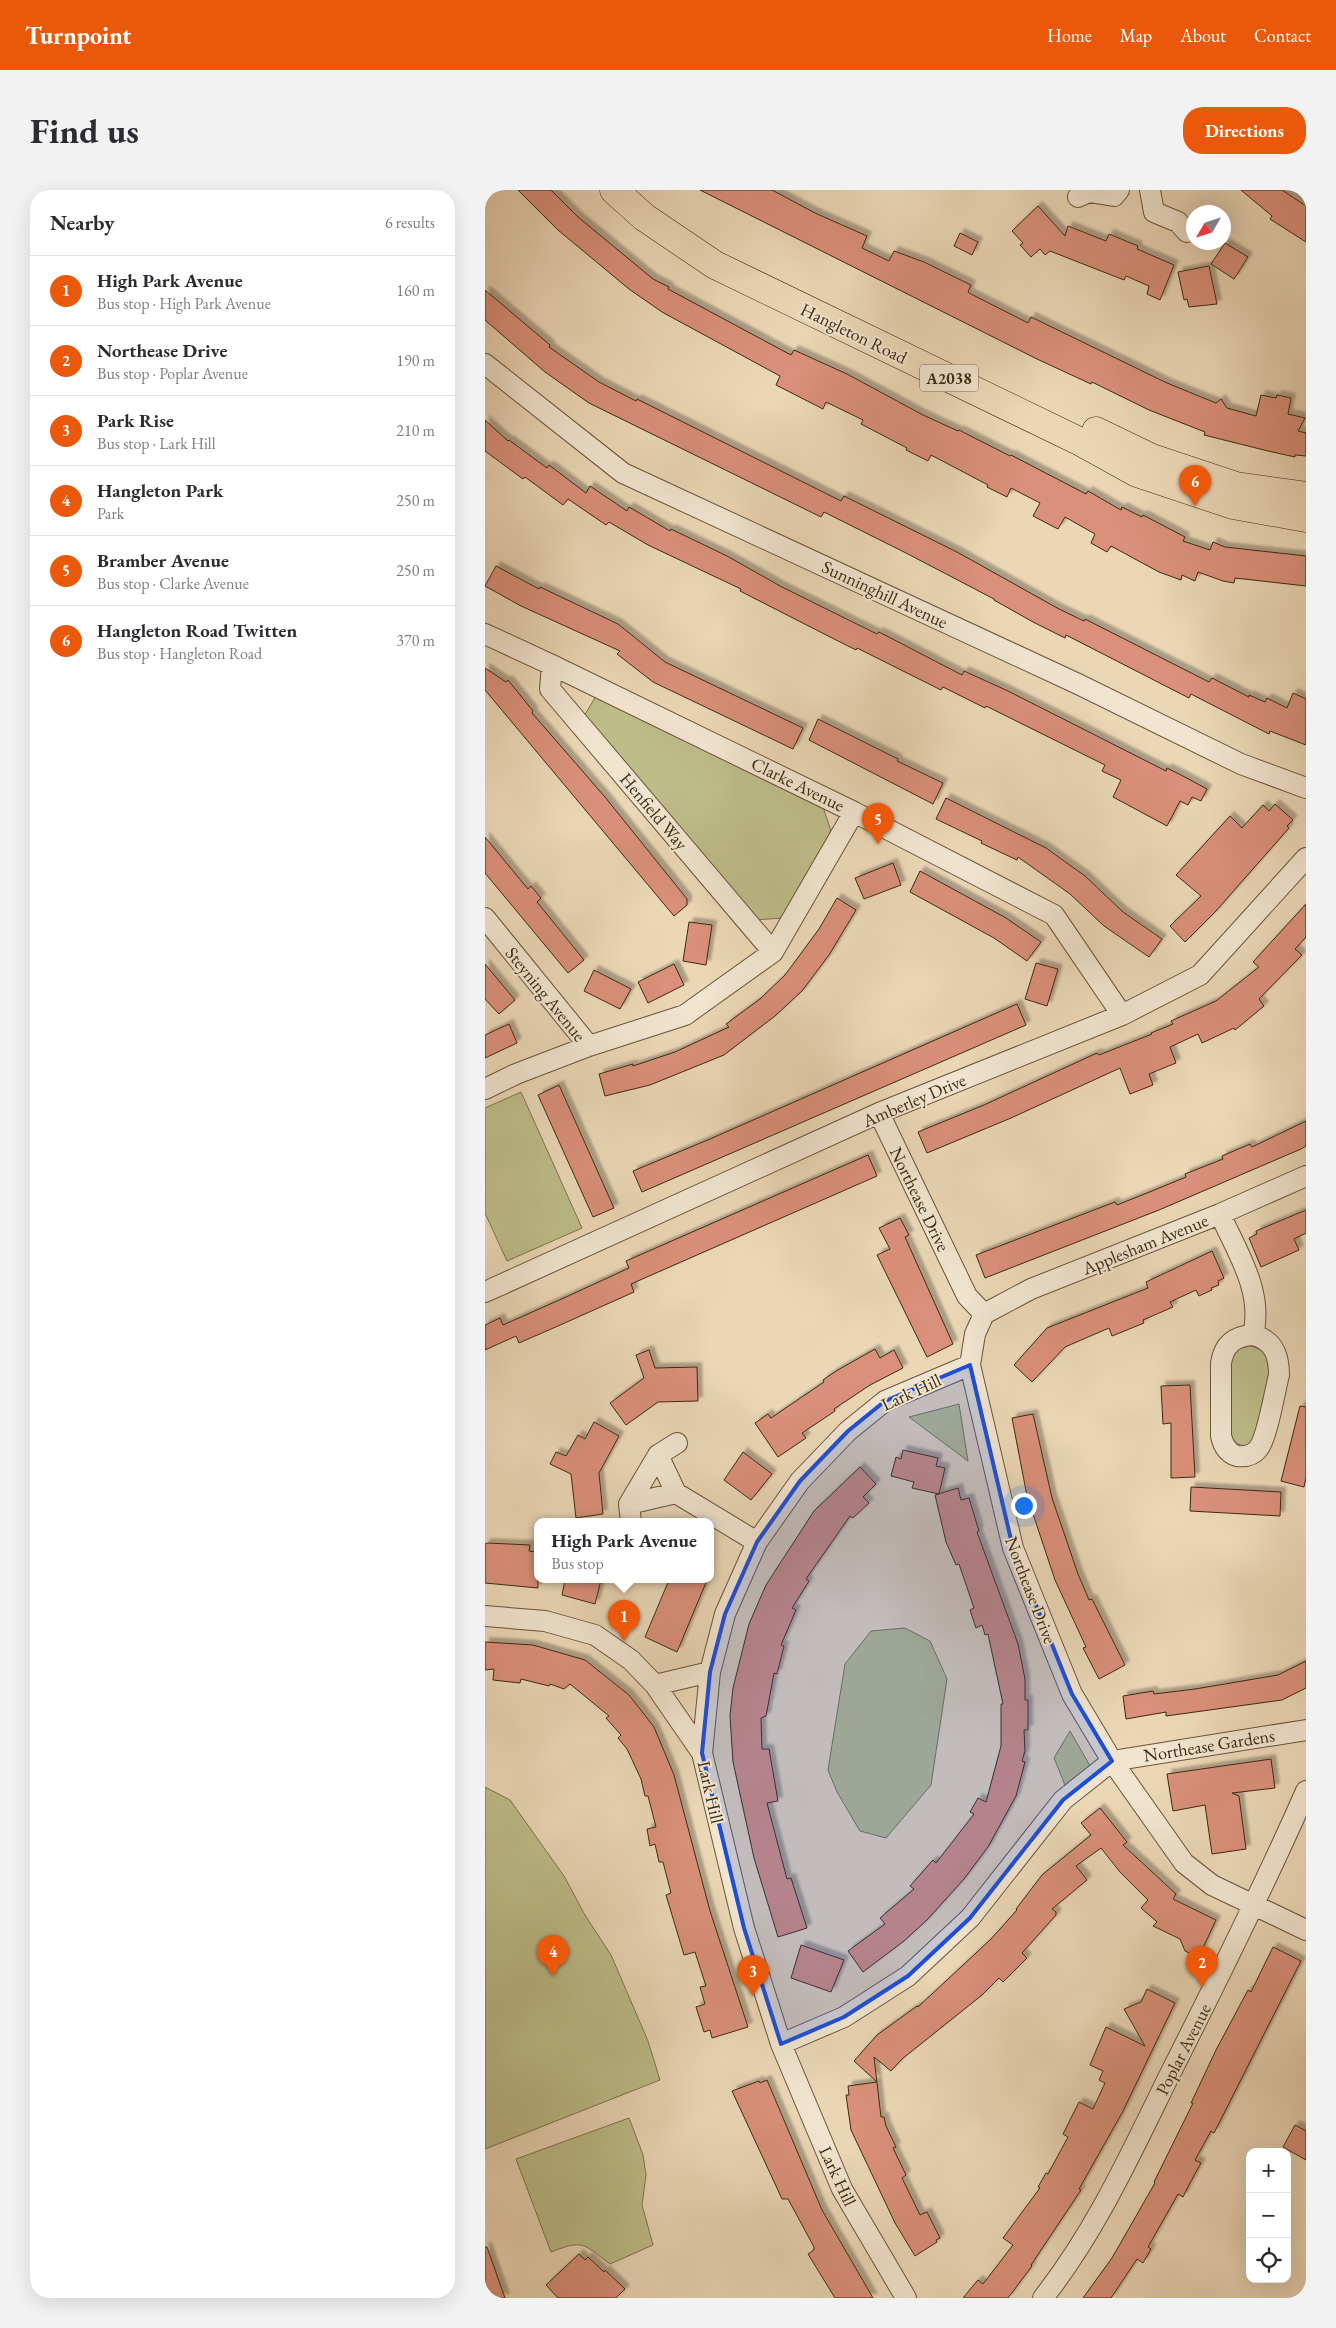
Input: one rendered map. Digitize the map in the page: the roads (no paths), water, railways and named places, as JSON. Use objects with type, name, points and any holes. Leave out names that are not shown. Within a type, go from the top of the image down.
[{"type":"main road","name":"Hangleton Road","points":[[613,190],[644,217],[695,252],[785,290],[1085,435],[1236,486],[1306,496]]},
{"type":"main road","name":"Hangleton Road","points":[[641,190],[714,243],[785,290]]},
{"type":"main road","name":"Hangleton Road","points":[[1085,435],[1137,473],[1233,505],[1306,518]]},
{"type":"street","points":[[1078,197],[1089,192],[1114,196],[1119,190]]},
{"type":"street","points":[[1150,190],[1154,212],[1179,222],[1186,231]]},
{"type":"street","name":"Sunninghill Avenue","points":[[485,364],[623,473],[1078,684],[1241,764],[1306,788]]},
{"type":"street","name":"Clarke Avenue","points":[[485,634],[553,664],[854,812],[1054,916],[1122,1015]]},
{"type":"street","name":"Henfield Way","points":[[553,664],[550,688],[773,952]]},
{"type":"street","points":[[485,1089],[517,1074],[589,1046],[685,1015],[773,952],[854,812]]},
{"type":"street","name":"Amberley Drive","points":[[485,1292],[879,1113],[1122,1015],[1200,976],[1306,858]]},
{"type":"street","name":"Steyning Avenue","points":[[485,918],[589,1046]]},
{"type":"street","name":"Northease Drive","points":[[879,1113],[967,1296],[984,1314],[975,1334],[970,1365],[1013,1548],[1072,1694],[1112,1761],[1184,1863],[1211,1885],[1306,1930]]},
{"type":"street","name":"Applesham Avenue","points":[[984,1314],[1031,1289],[1220,1214],[1306,1176]]},
{"type":"street","points":[[1220,1214],[1252,1285],[1257,1315],[1253,1335]]},
{"type":"street","points":[[1253,1335],[1265,1340],[1275,1349],[1278,1358],[1279,1375],[1262,1443],[1252,1454],[1239,1456],[1228,1451],[1223,1446],[1221,1436],[1221,1363],[1223,1353],[1232,1341],[1239,1337],[1253,1335]]},
{"type":"street","name":"Lark Hill","points":[[906,2298],[842,2189],[781,2044],[744,1928],[702,1753],[710,1672],[725,1614],[757,1542],[800,1481],[848,1431],[885,1401],[970,1365]]},
{"type":"street","points":[[630,1513],[658,1455],[677,1443]]},
{"type":"street","points":[[658,1455],[676,1493],[757,1542]]},
{"type":"street","points":[[630,1513],[676,1493]]},
{"type":"street","points":[[485,1616],[545,1621],[595,1635],[631,1660],[655,1684],[702,1753]]},
{"type":"street","points":[[655,1684],[710,1672]]},
{"type":"street","name":"Northease Gardens","points":[[1112,1761],[1306,1730]]},
{"type":"street","points":[[781,2044],[844,2017],[908,1976],[970,1918],[1063,1800],[1112,1761]]},
{"type":"street","name":"Poplar Avenue","points":[[1043,2298],[1057,2280],[1105,2205],[1254,1906],[1306,1791]]},
{"type":"place","name":"Hangleton Road Twitten","points":[[1195,506]]},
{"type":"place","name":"Bramber Avenue","points":[[878,844]]},
{"type":"place","name":"High Park Avenue","points":[[624,1641]]},
{"type":"place","name":"Hangleton Park","points":[[553,1976]]},
{"type":"place","name":"Northease Drive","points":[[1202,1987]]},
{"type":"place","name":"Park Rise","points":[[753,1996]]}]
